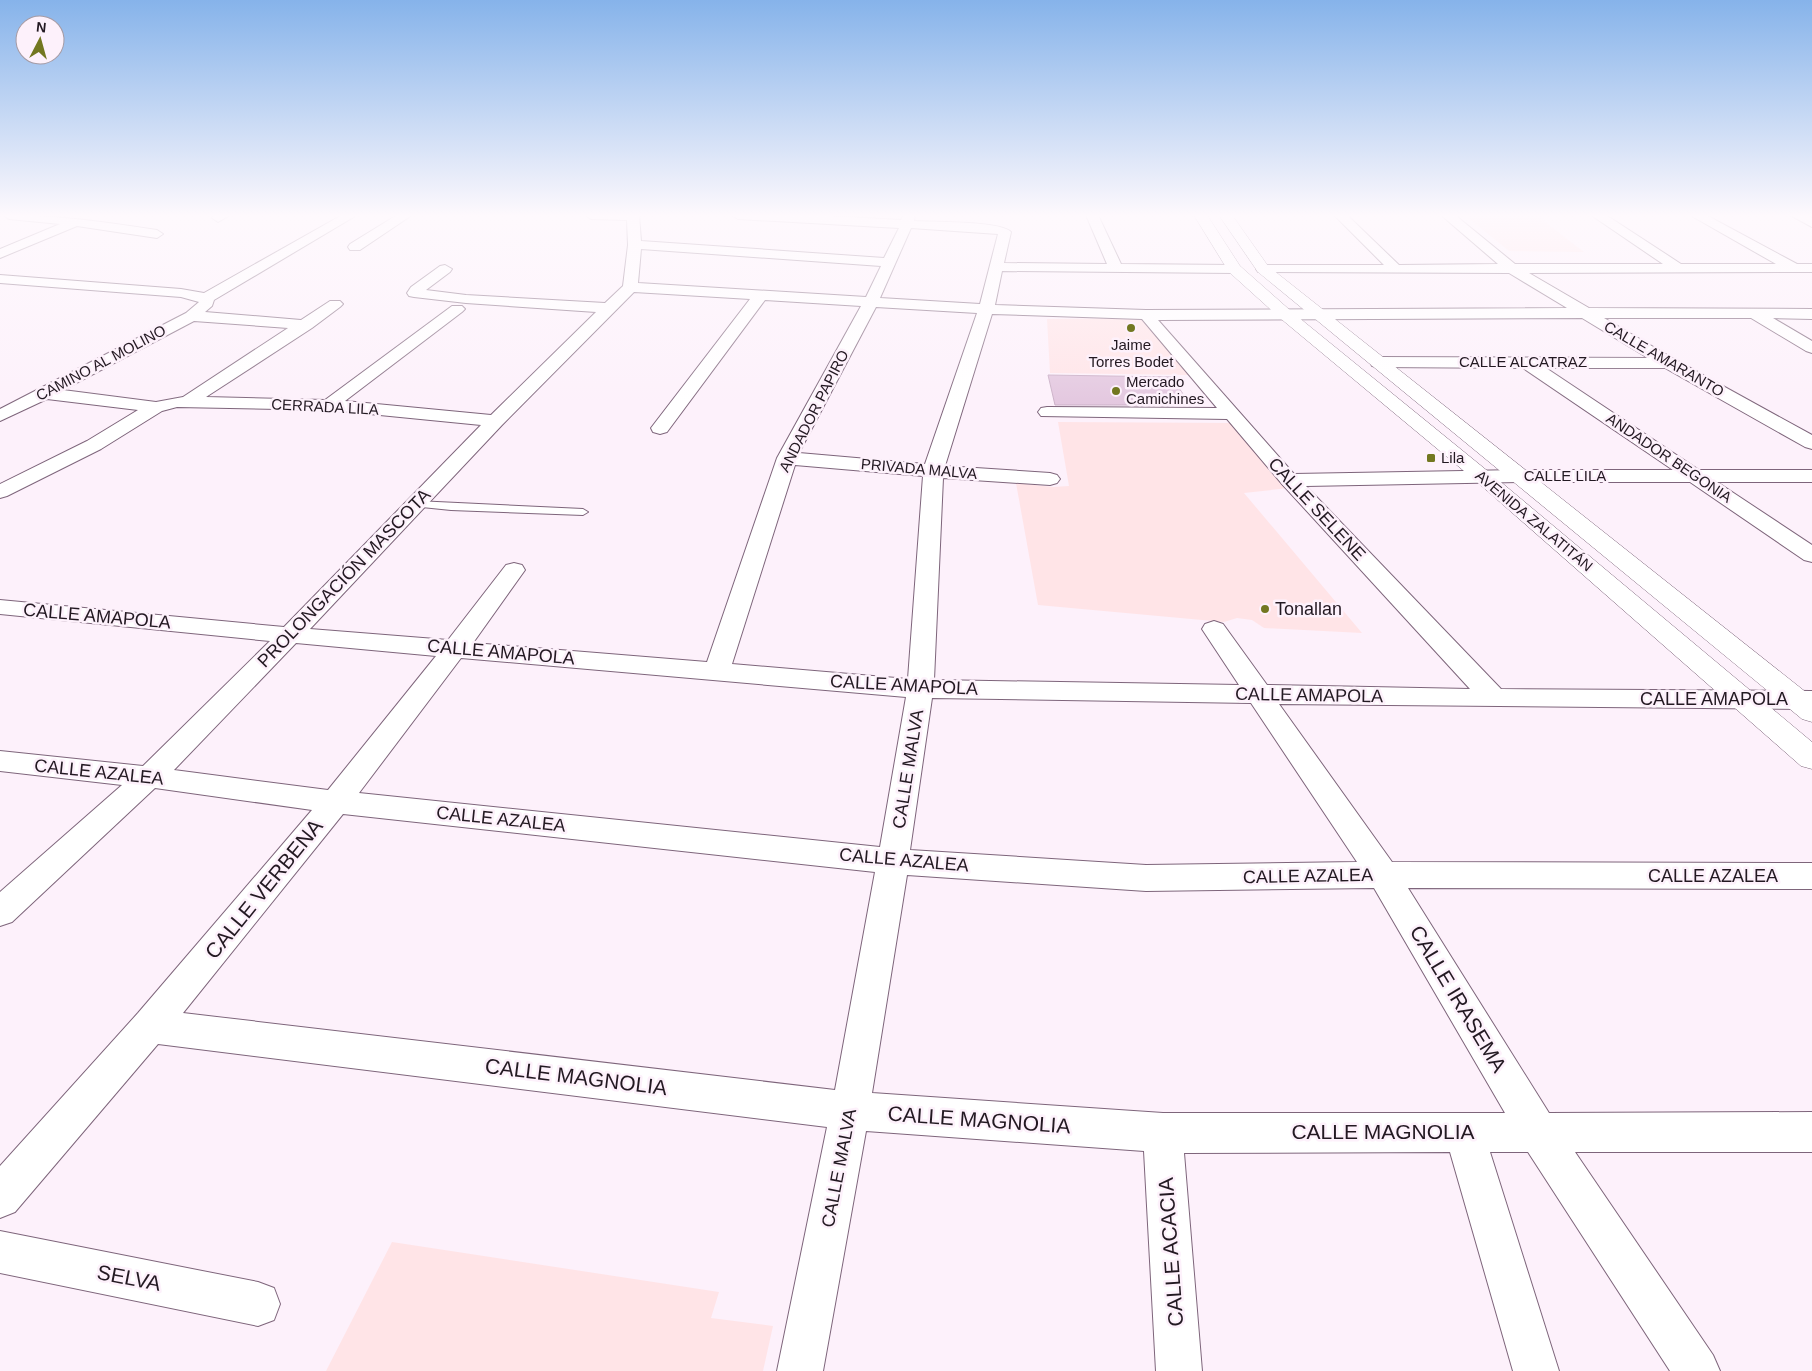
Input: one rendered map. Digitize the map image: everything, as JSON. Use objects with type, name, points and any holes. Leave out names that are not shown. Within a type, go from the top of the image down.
[{"type":"street","points":[[0,279],[181,293],[206,298]]},
{"type":"street","name":"CAMINO AL MOLINO","points":[[0,416],[191,316],[207,303],[206,298],[239,279]]},
{"type":"street","points":[[431,279],[414,293],[466,299],[610,308]]},
{"type":"street","points":[[631,279],[630,287],[986,309],[1146,315],[1812,314]]},
{"type":"street","name":"ANDADOR PAPIRO","points":[[717,671],[787,458],[871,302],[881,279]]},
{"type":"street","name":"CALLE MALVA","points":[[800,1371],[850,1110],[893,861],[920,689],[933,471],[986,309],[993,279]]},
{"type":"street","name":"AVENIDA ZALATITÁN","points":[[1245,279],[1286,315],[1483,477],[1812,758]]},
{"type":"street","name":"AVENIDA ZALATITÁN","points":[[1275,279],[1519,476],[1807,704]]},
{"type":"street","name":"CALLE AMARANTO","points":[[1529,279],[1668,362],[1812,442]]},
{"type":"street","name":"PROLONGACIÓN MASCOTA","points":[[0,912],[149,777],[290,635],[495,421],[630,287]]},
{"type":"street","points":[[660,428],[761,295]]},
{"type":"street","points":[[187,402],[335,304]]},
{"type":"street","points":[[329,404],[457,309]]},
{"type":"street","points":[[1754,314],[1812,348]]},
{"type":"street","name":"CALLE SELENE","points":[[1146,315],[1289,480],[1494,698]]},
{"type":"street","points":[[191,316],[306,324]]},
{"type":"street","name":"CALLE ALCATRAZ","points":[[1378,362],[1668,362]]},
{"type":"street","name":"ANDADOR BEGONIA","points":[[1526,362],[1812,554]]},
{"type":"street","name":"CERRADA LILA","points":[[45,393],[156,407]]},
{"type":"street","name":"CERRADA LILA","points":[[0,492],[94,445],[156,407],[166,403],[329,404],[495,421]]},
{"type":"street","points":[[1047,412],[1232,414]]},
{"type":"street","name":"PRIVADA MALVA","points":[[787,458],[1050,479]]},
{"type":"street","name":"CALLE LILA","points":[[1289,480],[1519,476],[1812,476]]},
{"type":"street","name":"CALLE VERBENA","points":[[0,1197],[150,1026],[335,802],[456,648],[514,570]]},
{"type":"street","name":"CALLE AMAPOLA","points":[[0,607],[290,635],[920,689],[1744,700],[1807,704]]},
{"type":"street","name":"CALLE IRASEMA","points":[[1214,630],[1384,874],[1538,1132],[1697,1371]]},
{"type":"street","name":"CALLE AZALEA","points":[[0,761],[149,777],[335,802],[893,861],[1146,878],[1384,874],[1812,876]]},
{"type":"street","name":"CALLE MAGNOLIA","points":[[150,1026],[850,1110],[1163,1132],[1812,1132]]},
{"type":"street","name":"CALLE ACACIA","points":[[1163,1132],[1179,1371]]},
{"type":"street","points":[[1464,1132],[1536,1371]]},
{"type":"street","name":"SELVA","points":[[0,1252],[258,1304]]},
{"type":"lane","points":[[416,504],[583,512]]},
{"type":"shaded area","points":[[1141,318],[1189,375],[1050,373],[1047,319]]},
{"type":"shaded area","points":[[1058,422],[1234,423],[1289,488],[1244,493],[1362,633],[1264,628],[1252,620],[1237,618],[1224,622],[1038,605],[1016,483],[1053,487],[1069,486]]},
{"type":"shaded area","points":[[392,1242],[719,1292],[711,1318],[773,1326],[763,1371],[326,1371]]},
{"type":"building","name":"Mercado Camichines","points":[[1048,375],[1172,377],[1190,405],[1055,405]]},
{"type":"place","name":"Jaime Torres Bodet","points":[[1131,328]]},
{"type":"place","name":"Mercado Camichines","points":[[1116,391]]},
{"type":"place","name":"Lila","points":[[1431,458]]},
{"type":"place","name":"Tonallan","points":[[1265,609]]}]
